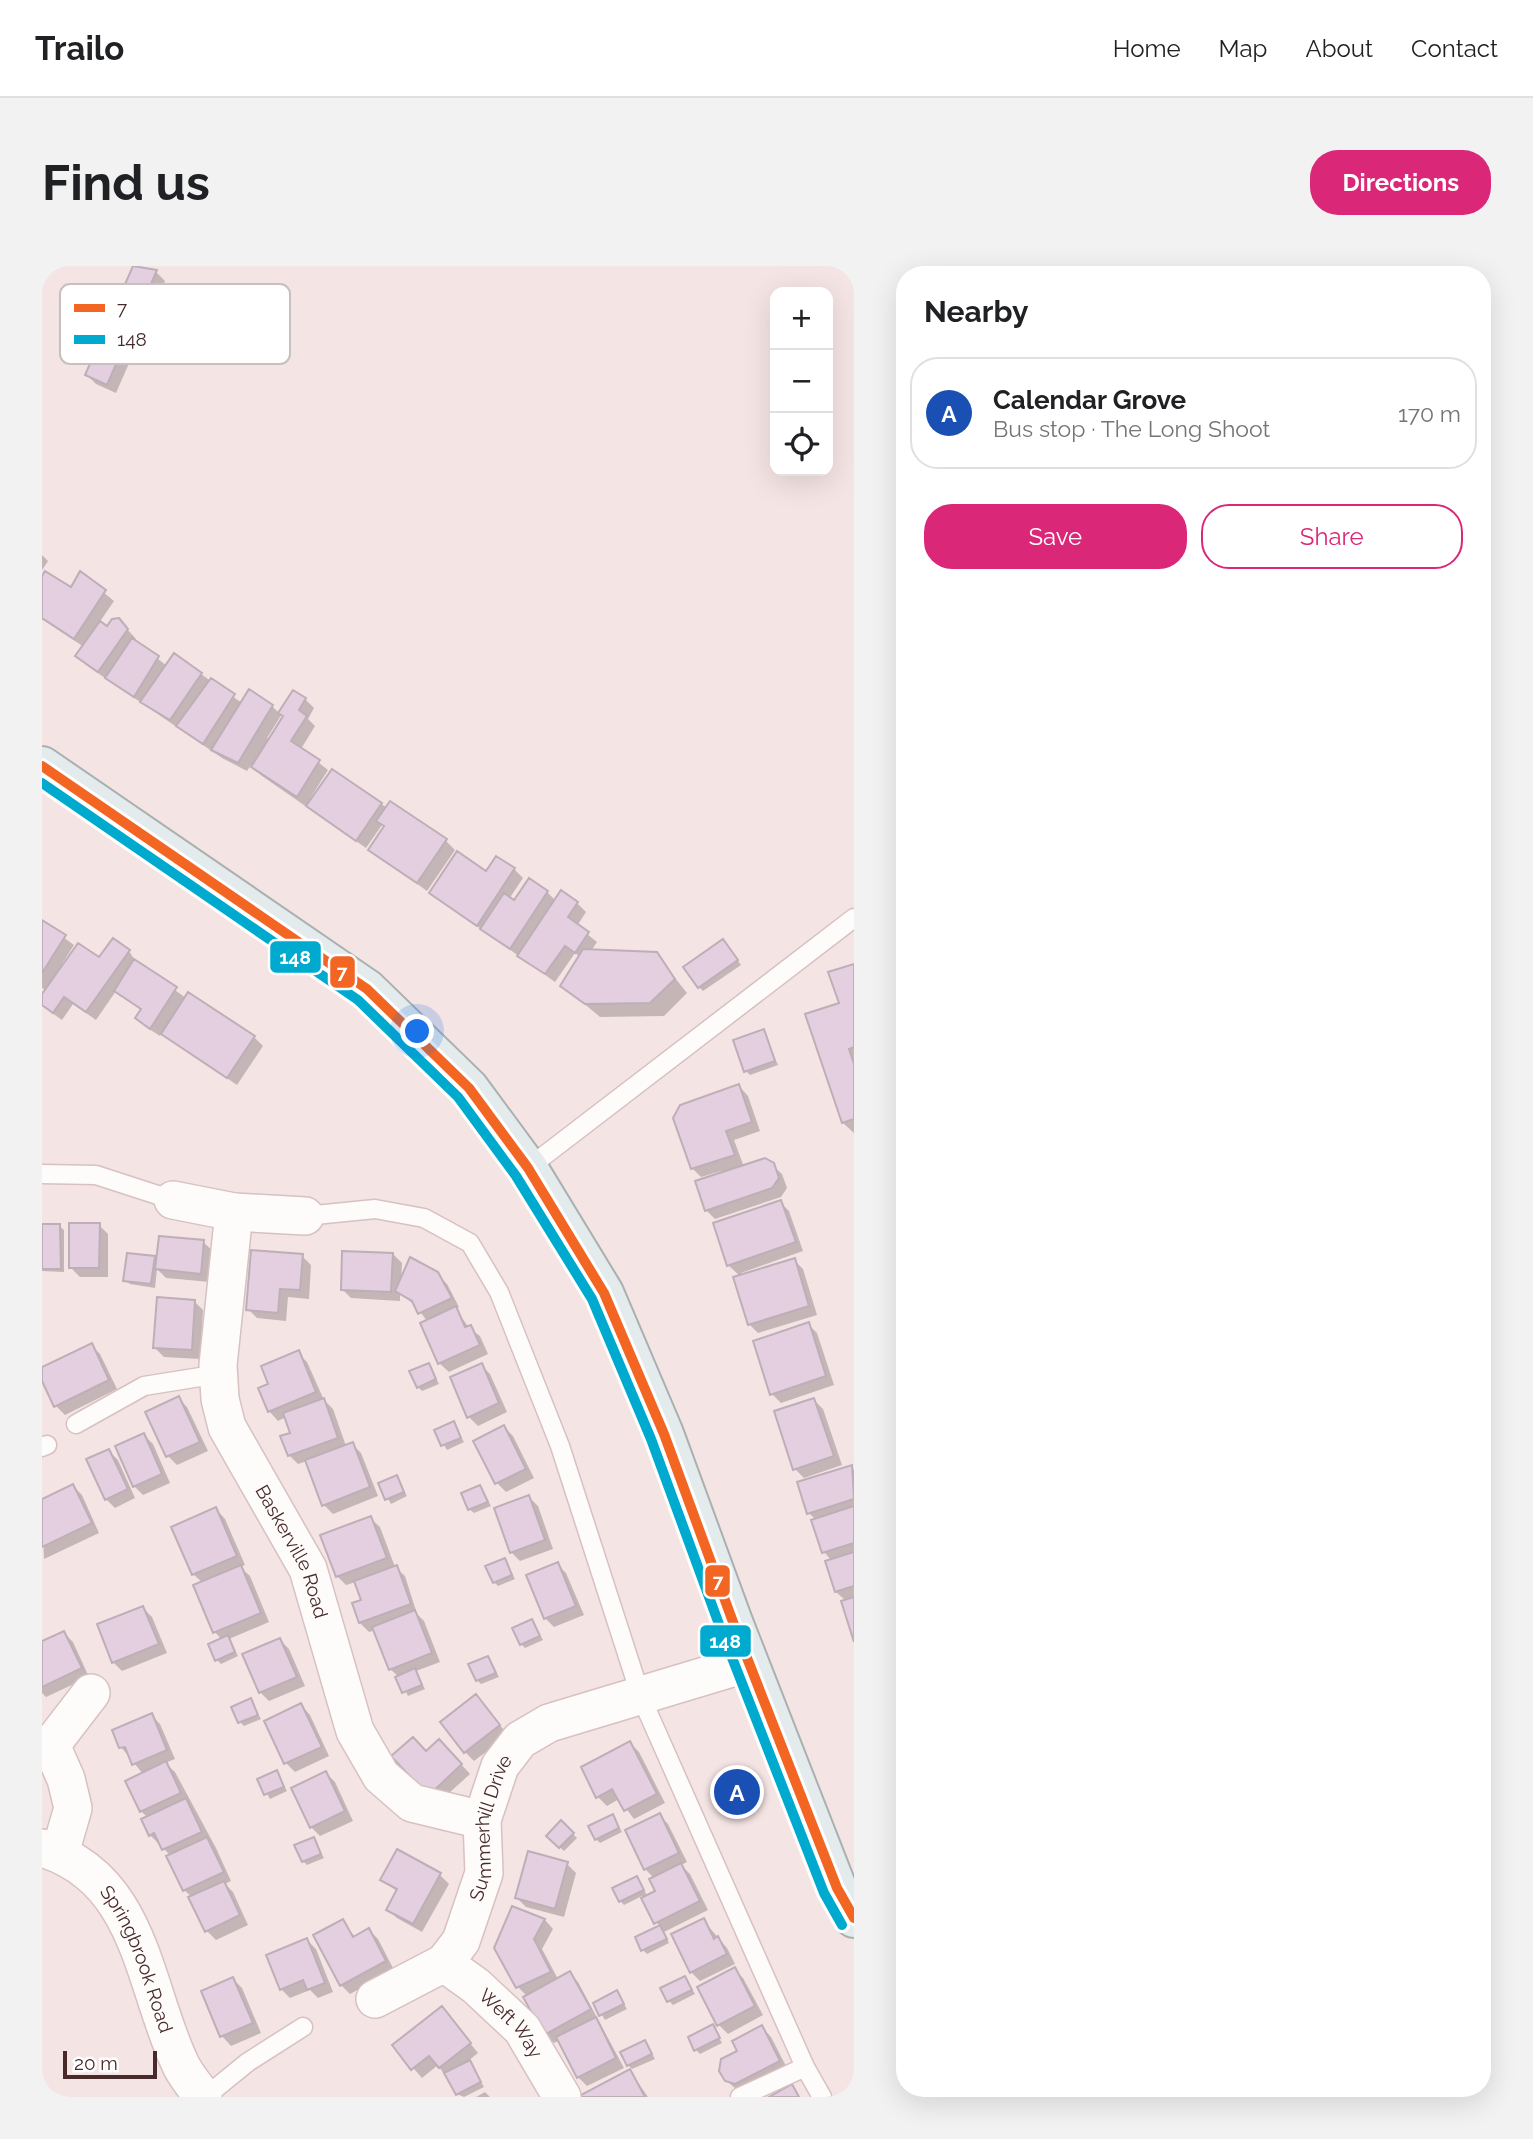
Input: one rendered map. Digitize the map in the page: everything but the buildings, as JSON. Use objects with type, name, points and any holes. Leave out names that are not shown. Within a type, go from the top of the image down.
[{"type":"main road","points":[[42,766],[367,989],[469,1088],[528,1168],[604,1293],[664,1434],[748,1663],[838,1888],[854,1918]]},
{"type":"street","points":[[173,1200],[234,1212],[305,1216]]},
{"type":"street","name":"Baskerville Road","points":[[234,1212],[219,1374],[220,1399],[227,1427],[308,1569],[355,1731],[381,1776],[412,1804],[482,1820]]},
{"type":"street","name":"Summerhill Drive","points":[[375,1999],[444,1963],[461,1941],[484,1874],[482,1820],[500,1766],[520,1740],[549,1723],[748,1663]]},
{"type":"street","points":[[51,1850],[73,1808],[66,1779],[47,1745],[91,1693]]},
{"type":"street","name":"Springbrook Road","points":[[51,1850],[92,1876],[123,1910],[152,1979],[179,2062],[204,2097]]},
{"type":"street","name":"Weft Way","points":[[444,1963],[476,1986],[522,2029],[562,2097]]},
{"type":"lane","points":[[528,1168],[854,918]]},
{"type":"lane","points":[[42,1174],[96,1175],[173,1200]]},
{"type":"lane","points":[[305,1216],[375,1209],[424,1218],[470,1243],[499,1292],[560,1446],[641,1697],[805,2067],[822,2097]]},
{"type":"lane","points":[[76,1424],[144,1386],[219,1374]]},
{"type":"lane","points":[[204,2097],[248,2062],[303,2027]]},
{"type":"lane","points":[[740,2097],[805,2067]]},
{"type":"transit line","name":"7","points":[[42,766],[367,989],[469,1088],[528,1168],[604,1293],[664,1434],[733,1622],[837,1888],[854,1918]]},
{"type":"transit line","name":"148","points":[[42,783],[358,1000],[458,1097],[516,1176],[592,1299],[651,1439],[720,1627],[824,1893],[842,1925]]},
{"type":"place","name":"Calendar Grove","points":[[737,1792]]}]
